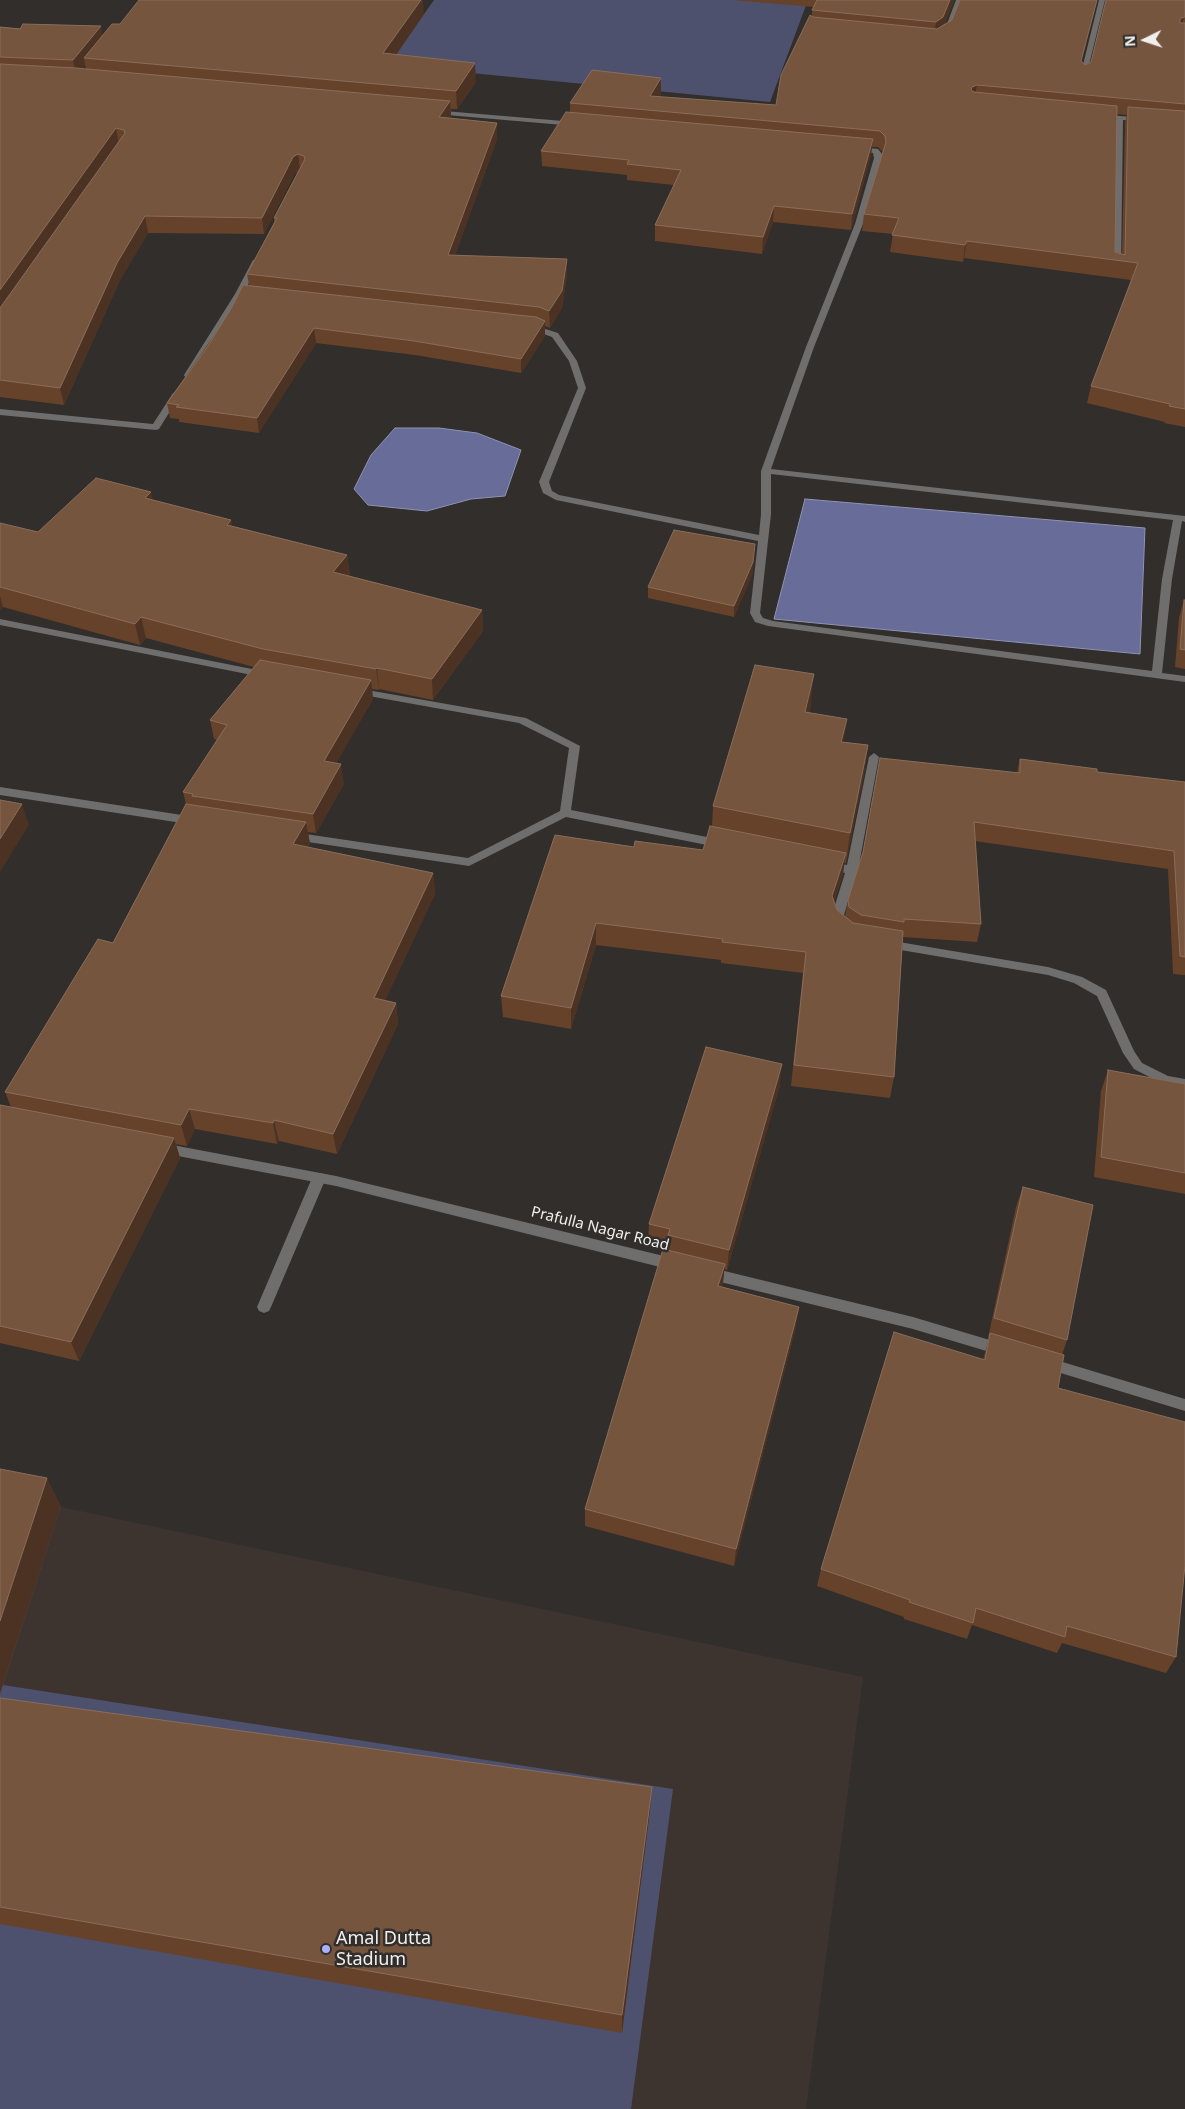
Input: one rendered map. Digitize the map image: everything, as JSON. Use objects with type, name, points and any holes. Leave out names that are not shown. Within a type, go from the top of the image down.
[{"type":"street","points":[[935,41],[945,35],[958,0]]},
{"type":"street","points":[[1083,77],[1102,0]]},
{"type":"street","points":[[427,112],[582,124]]},
{"type":"street","points":[[1090,115],[1147,120]]},
{"type":"street","points":[[1117,269],[1119,118]]},
{"type":"street","points":[[851,147],[875,151],[878,154],[878,158],[859,224],[810,347],[766,471],[764,539],[755,613],[759,620],[772,624],[1185,679]]},
{"type":"street","points":[[0,412],[156,427],[244,295],[261,251]]},
{"type":"street","points":[[518,324],[539,328],[555,335],[572,361],[582,388],[544,482],[548,493],[556,497],[764,539]]},
{"type":"street","points":[[766,471],[1181,519],[1166,579],[1157,676]]},
{"type":"street","points":[[0,622],[280,678]]},
{"type":"street","points":[[348,689],[522,720],[575,746],[565,813]]},
{"type":"street","points":[[847,933],[840,928],[837,918],[852,870],[874,757]]},
{"type":"street","points":[[0,791],[208,823]]},
{"type":"street","points":[[276,834],[469,862],[565,813],[737,847]]},
{"type":"street","points":[[814,862],[852,870]]},
{"type":"street","points":[[873,942],[1048,971],[1078,980],[1102,993],[1129,1053],[1138,1066],[1165,1080],[1185,1084]]},
{"type":"street","name":"Prafulla Nagar Road","points":[[145,1144],[319,1178],[914,1323],[1016,1354]]},
{"type":"street","points":[[264,1307],[319,1178]]},
{"type":"street","points":[[1035,1360],[1185,1405]]},
{"type":"shaded area","points":[[434,0],[808,0],[770,102],[388,65]]},
{"type":"shaded area","points":[[395,428],[439,428],[477,433],[521,450],[505,496],[471,499],[427,511],[368,505],[354,489],[371,455]]},
{"type":"shaded area","points":[[805,499],[1145,528],[1140,654],[774,619]]},
{"type":"shaded area","points":[[0,1494],[863,1677],[806,2109],[0,2109]]},
{"type":"shaded area","name":"Amal Dutta Stadium","points":[[0,1494],[61,1506],[3,1685],[673,1789],[631,2109],[0,2109]]},
{"type":"building","points":[[139,0],[421,0],[383,53],[475,63],[456,91],[84,58],[112,24],[120,24]]},
{"type":"building","points":[[817,0],[950,0],[943,17],[936,22],[812,10]]},
{"type":"building","points":[[960,0],[1097,0],[1081,61],[1085,65],[1091,62],[1106,0],[1185,0],[1185,17],[1180,19],[1180,23],[1185,23],[1185,104],[977,85],[972,87],[971,90],[974,92],[1117,106],[1115,252],[1125,255],[1128,107],[1185,111],[1185,409],[1091,386],[1138,263],[967,241],[965,245],[892,235],[899,218],[864,214],[886,142],[885,136],[880,131],[570,103],[592,70],[661,78],[650,96],[776,105],[781,75],[810,15],[813,17],[937,29],[952,20]]},
{"type":"building","points":[[23,24],[101,26],[73,60],[0,57],[0,27],[20,29]]},
{"type":"building","points":[[0,64],[76,68],[450,101],[439,117],[497,123],[448,255],[567,259],[562,291],[549,311],[539,307],[247,274],[277,218],[274,218],[305,159],[304,156],[298,154],[293,157],[262,218],[145,216],[117,263],[60,388],[0,380],[0,308],[125,133],[124,130],[116,128],[0,290]]},
{"type":"building","points":[[566,112],[873,139],[852,214],[774,206],[763,237],[655,225],[681,170],[627,164],[629,160],[541,151]]},
{"type":"building","points":[[243,285],[536,317],[545,321],[521,359],[414,341],[314,328],[257,418],[176,407],[179,405],[167,403],[208,346]]},
{"type":"building","points":[[96,478],[151,492],[145,498],[231,520],[227,525],[347,555],[333,572],[482,610],[432,679],[263,649],[141,617],[135,624],[0,587],[0,523],[38,532]]},
{"type":"building","points":[[674,530],[755,544],[753,562],[734,606],[648,587]]},
{"type":"building","points":[[1185,600],[1185,650],[1180,649]]},
{"type":"building","points":[[260,660],[371,680],[324,761],[341,764],[313,814],[192,796],[193,794],[183,792],[227,725],[210,720]]},
{"type":"building","points":[[755,665],[814,674],[805,712],[847,719],[841,742],[868,745],[850,833],[713,806]]},
{"type":"building","points":[[880,758],[1020,773],[1020,759],[1097,769],[1097,772],[1185,782],[1185,957],[1180,956],[1174,851],[974,822],[981,924],[904,919],[904,922],[861,915],[849,907],[848,900],[863,852]]},
{"type":"building","points":[[0,800],[22,804],[0,839]]},
{"type":"building","points":[[186,804],[306,822],[293,844],[433,873],[374,998],[396,1003],[333,1134],[274,1120],[273,1123],[189,1109],[181,1125],[5,1092],[98,939],[113,943]]},
{"type":"building","points":[[710,826],[846,853],[832,896],[837,910],[853,923],[903,931],[894,1077],[794,1065],[806,952],[722,942],[723,939],[596,923],[571,1008],[501,996],[555,835],[634,847],[635,841],[703,850]]},
{"type":"building","points":[[706,1047],[782,1064],[729,1250],[668,1235],[670,1229],[649,1224]]},
{"type":"building","points":[[1108,1070],[1185,1084],[1185,1173],[1101,1157]]},
{"type":"building","points":[[0,1105],[174,1138],[71,1342],[0,1326]]},
{"type":"building","points":[[1023,1187],[1093,1205],[1067,1340],[994,1318]]},
{"type":"building","points":[[663,1249],[725,1264],[718,1286],[799,1307],[736,1549],[585,1509]]},
{"type":"building","points":[[894,1332],[985,1360],[990,1333],[1064,1355],[1058,1388],[1185,1422],[1185,1565],[1176,1657],[1067,1626],[1065,1637],[976,1608],[973,1623],[909,1602],[910,1600],[821,1569]]},
{"type":"building","points":[[0,1469],[47,1478],[0,1621]]},
{"type":"building","points":[[0,1698],[652,1787],[622,2015],[0,1907]]},
{"type":"place","name":"Amal Dutta Stadium","points":[[326,1949]]}]
